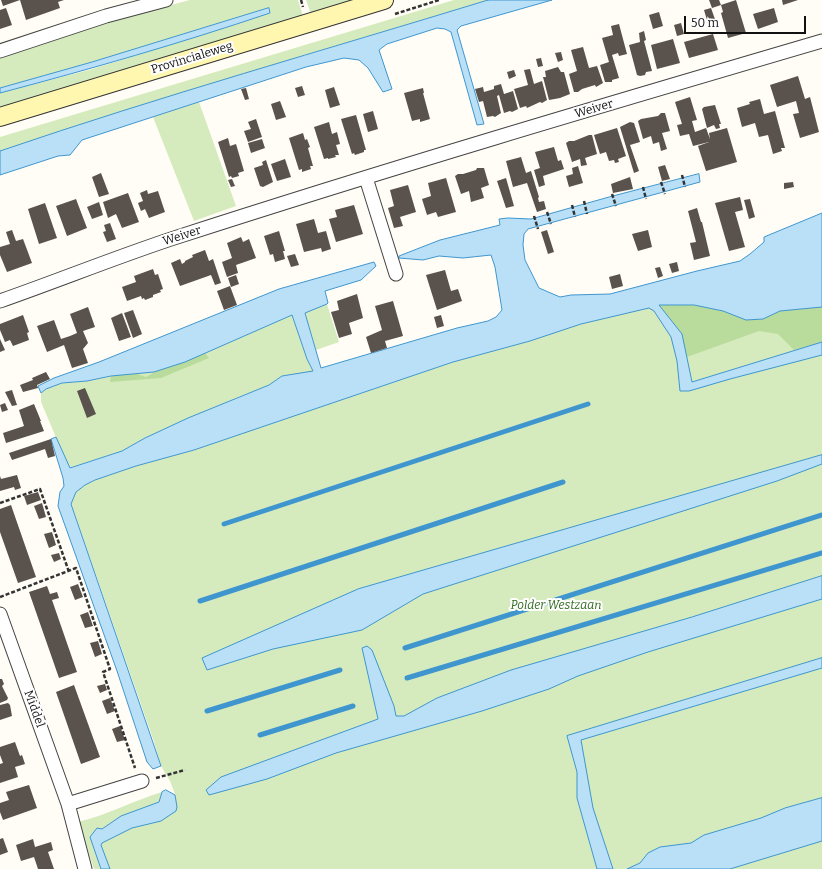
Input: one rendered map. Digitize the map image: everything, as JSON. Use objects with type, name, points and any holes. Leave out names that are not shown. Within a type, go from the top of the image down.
[{"type":"main road","name":"Provincialeweg","points":[[0,117],[384,0]]},
{"type":"street","points":[[0,50],[106,16],[166,0]]},
{"type":"street","name":"Weiver","points":[[0,301],[169,240],[502,136],[822,41]]},
{"type":"street","points":[[366,178],[396,274]]},
{"type":"street","name":"Middel","points":[[0,614],[68,804],[85,869]]},
{"type":"street","points":[[68,804],[141,782]]},
{"type":"path","points":[[682,175],[685,187]]},
{"type":"path","points":[[661,182],[665,194]]},
{"type":"path","points":[[642,187],[646,199]]},
{"type":"path","points":[[612,194],[616,206]]},
{"type":"path","points":[[584,201],[587,214]]},
{"type":"path","points":[[572,205],[575,217]]},
{"type":"path","points":[[547,212],[551,224]]},
{"type":"path","points":[[534,216],[538,228]]},
{"type":"path","points":[[0,503],[40,489],[68,572]]},
{"type":"path","points":[[0,597],[76,568],[110,669],[103,672],[141,782],[185,770]]},
{"type":"green space","points":[[190,0],[298,0],[303,16],[0,110],[0,93],[89,70],[270,13],[269,8],[92,62],[0,88],[0,57],[109,21]]},
{"type":"green space","points":[[306,0],[356,0],[311,14]]},
{"type":"green space","points":[[454,0],[488,0],[325,49],[0,151],[0,137]]},
{"type":"green space","points":[[199,102],[236,206],[194,221],[153,117]]},
{"type":"green space","name":"Polder Westzaan","points":[[696,295],[822,299],[822,869],[94,869],[78,822],[99,816],[162,792],[161,796],[175,794],[170,781],[161,766],[71,503],[76,492],[85,484],[95,480],[136,466],[194,450],[453,362],[530,341],[581,324]]},
{"type":"green space","points":[[327,304],[339,342],[316,350],[305,312]]},
{"type":"green space","points":[[659,305],[694,305],[723,311],[746,320],[763,319],[780,311],[822,307],[822,342],[794,350],[778,334],[759,331],[687,357],[682,334]]},
{"type":"green space","points":[[292,315],[313,372],[282,376],[269,385],[145,438],[122,451],[69,468],[41,402],[41,393],[46,389],[62,383],[87,381],[185,362]]},
{"type":"green space","points":[[205,353],[209,358],[161,378],[110,382],[111,376],[134,373],[146,377]]},
{"type":"water","points":[[488,0],[552,0],[461,26],[457,30],[484,124],[477,125],[451,32],[445,29],[437,28],[387,44],[379,50],[392,89],[383,92],[368,68],[359,60],[344,58],[306,67],[82,140],[70,155],[58,156],[0,175],[0,151],[182,92]]},
{"type":"water","points":[[269,8],[270,13],[203,35],[0,93],[0,88],[92,62]]},
{"type":"water","points":[[699,174],[700,182],[528,229],[524,234],[523,245],[525,260],[539,288],[560,297],[571,295],[610,294],[740,261],[764,242],[764,237],[822,213],[822,307],[780,311],[763,319],[746,320],[723,311],[694,305],[659,305],[682,334],[692,382],[822,342],[822,355],[689,391],[680,391],[677,361],[671,337],[654,311],[649,308],[581,324],[530,341],[453,362],[194,450],[136,466],[95,480],[76,492],[71,504],[161,766],[153,769],[147,762],[117,671],[58,506],[60,492],[64,486],[51,439],[56,437],[70,468],[122,451],[145,438],[188,418],[269,385],[282,376],[313,371],[307,359],[292,315],[185,362],[154,372],[62,383],[46,389],[41,393],[38,386],[54,378],[99,362],[279,289],[374,262],[376,266],[361,280],[325,291],[328,303],[305,313],[321,368],[457,328],[488,321],[496,317],[502,310],[495,267],[491,255],[463,258],[439,256],[423,260],[399,258],[399,256],[440,240],[500,225],[499,219],[531,219]]},
{"type":"water","points":[[822,455],[822,464],[777,481],[423,594],[362,630],[273,649],[207,670],[202,658],[358,589]]},
{"type":"water","points":[[822,576],[822,599],[648,652],[578,676],[549,689],[482,711],[336,753],[267,779],[209,795],[206,790],[221,777],[378,719],[362,648],[367,646],[372,650],[394,706],[396,716],[404,716],[437,698],[511,670],[692,617]]},
{"type":"water","points":[[822,658],[822,668],[581,740],[593,808],[613,869],[597,869],[577,798],[577,772],[567,736]]},
{"type":"water","points":[[166,790],[175,795],[177,807],[176,811],[161,821],[132,828],[102,843],[101,845],[110,869],[101,869],[90,837],[97,828],[102,829],[121,816],[159,802],[162,792]]},
{"type":"water","points":[[822,798],[822,841],[730,869],[627,869],[640,863],[648,853],[660,847],[691,843],[704,835],[761,818],[785,808]]},
{"type":"building","points":[[1,0],[20,0],[3,6]]},
{"type":"building","points":[[20,0],[64,0],[58,2],[60,8],[26,20]]},
{"type":"building","points":[[709,0],[719,0],[721,5],[712,8]]},
{"type":"building","points":[[736,0],[746,33],[728,38],[721,13],[723,12],[721,5]]},
{"type":"building","points":[[782,0],[798,0],[783,5]]},
{"type":"building","points":[[6,8],[12,25],[0,29],[0,10]]},
{"type":"building","points":[[711,8],[717,25],[709,27],[704,10]]},
{"type":"building","points":[[774,8],[778,22],[758,29],[753,14]]},
{"type":"building","points":[[659,12],[663,26],[653,29],[649,15]]},
{"type":"building","points":[[681,23],[684,34],[677,36],[674,25]]},
{"type":"building","points":[[619,24],[627,54],[619,56],[618,53],[612,55],[619,78],[612,80],[612,82],[605,82],[600,65],[609,62],[602,38],[613,35],[611,26]]},
{"type":"building","points":[[644,31],[646,40],[644,41],[652,71],[646,72],[645,75],[640,76],[637,75],[629,45],[640,42],[639,33]]},
{"type":"building","points":[[713,34],[718,50],[689,58],[684,42]]},
{"type":"building","points":[[673,39],[680,63],[657,69],[651,45]]},
{"type":"building","points":[[583,47],[589,68],[597,66],[603,83],[596,87],[595,85],[582,89],[578,92],[574,92],[569,74],[577,71],[571,50]]},
{"type":"building","points":[[561,52],[563,60],[558,62],[555,53]]},
{"type":"building","points":[[541,58],[543,66],[538,67],[536,59]]},
{"type":"building","points":[[558,67],[561,72],[564,72],[570,94],[549,100],[543,77],[546,77],[545,71]]},
{"type":"building","points":[[530,69],[534,84],[542,81],[547,100],[527,108],[526,106],[520,108],[514,89],[528,85],[524,70]]},
{"type":"building","points":[[514,70],[516,76],[509,79],[507,72]]},
{"type":"building","points":[[798,76],[805,99],[810,97],[819,132],[800,138],[793,114],[799,113],[796,101],[777,107],[770,85]]},
{"type":"building","points":[[501,84],[504,94],[513,91],[518,109],[512,112],[510,111],[504,113],[499,95],[497,96],[501,113],[495,117],[487,117],[483,101],[479,102],[475,89],[483,87],[484,92],[494,89],[494,86]]},
{"type":"building","points":[[302,86],[305,95],[298,97],[295,88]]},
{"type":"building","points":[[334,87],[340,105],[330,108],[325,90]]},
{"type":"building","points":[[246,88],[249,99],[245,100],[241,89]]},
{"type":"building","points":[[423,88],[430,119],[420,122],[420,119],[412,121],[404,93]]},
{"type":"building","points":[[690,97],[697,120],[692,121],[695,132],[706,128],[710,139],[709,133],[727,128],[737,162],[706,171],[698,146],[709,142],[693,146],[689,134],[680,136],[677,125],[682,124],[675,102]]},
{"type":"building","points":[[760,99],[764,114],[775,111],[785,148],[781,148],[782,151],[773,154],[768,135],[759,137],[755,123],[742,127],[737,108],[750,104],[749,102]]},
{"type":"building","points":[[280,101],[286,117],[276,120],[271,104]]},
{"type":"building","points":[[715,105],[721,124],[719,124],[720,128],[716,129],[714,125],[707,128],[702,109],[704,107]]},
{"type":"building","points":[[373,111],[378,129],[368,132],[363,114]]},
{"type":"building","points":[[661,113],[665,113],[670,131],[662,133],[667,149],[661,151],[659,142],[653,144],[651,136],[643,139],[638,121],[641,119],[658,116]]},
{"type":"building","points":[[356,115],[366,150],[355,155],[354,153],[352,154],[341,119]]},
{"type":"building","points":[[256,119],[262,137],[248,142],[244,131],[251,129],[248,122]]},
{"type":"building","points":[[329,122],[332,134],[337,132],[340,144],[336,145],[339,155],[324,159],[314,127]]},
{"type":"building","points":[[630,122],[634,123],[640,142],[630,145],[639,171],[634,173],[620,127]]},
{"type":"building","points":[[617,128],[626,156],[618,159],[619,162],[615,163],[614,160],[609,161],[606,152],[600,154],[594,135]]},
{"type":"building","points":[[303,133],[305,140],[307,139],[310,147],[308,148],[313,166],[310,166],[311,169],[302,172],[302,169],[299,170],[289,138]]},
{"type":"building","points":[[592,135],[597,154],[585,158],[587,165],[581,166],[580,159],[572,162],[566,143]]},
{"type":"building","points":[[228,138],[230,146],[236,144],[244,171],[238,173],[239,176],[232,178],[231,176],[229,177],[218,142]]},
{"type":"building","points":[[262,139],[265,148],[251,153],[248,143]]},
{"type":"building","points":[[554,147],[558,161],[561,160],[564,169],[543,176],[545,185],[539,187],[534,170],[540,168],[535,152]]},
{"type":"building","points":[[521,157],[526,173],[531,171],[539,197],[539,202],[544,201],[546,209],[537,212],[527,183],[513,187],[506,161]]},
{"type":"building","points":[[285,159],[291,177],[277,181],[271,164]]},
{"type":"building","points":[[266,160],[273,182],[263,187],[260,186],[254,168],[263,165],[262,162]]},
{"type":"building","points":[[665,165],[670,179],[662,181],[658,167]]},
{"type":"building","points":[[578,166],[583,183],[569,187],[566,176],[573,174],[572,168]]},
{"type":"building","points":[[477,168],[484,168],[489,185],[481,188],[484,198],[471,202],[469,191],[461,194],[455,176],[476,170]]},
{"type":"building","points":[[101,173],[109,194],[99,197],[92,177]]},
{"type":"building","points":[[630,177],[633,189],[613,193],[611,184]]},
{"type":"building","points":[[446,178],[456,212],[438,217],[436,212],[427,215],[422,199],[431,196],[428,183]]},
{"type":"building","points":[[506,178],[514,206],[506,208],[497,181]]},
{"type":"building","points":[[232,179],[235,186],[231,187],[228,180]]},
{"type":"building","points":[[793,182],[794,187],[784,189],[784,183]]},
{"type":"building","points":[[408,185],[416,212],[400,217],[403,226],[394,228],[388,208],[394,206],[390,190]]},
{"type":"building","points":[[147,190],[148,194],[158,191],[165,212],[149,218],[145,209],[141,211],[138,203],[143,201],[140,193]]},
{"type":"building","points":[[128,193],[139,222],[122,228],[116,214],[108,218],[103,202]]},
{"type":"building","points":[[740,197],[743,210],[735,212],[745,247],[729,251],[715,203]]},
{"type":"building","points":[[76,199],[87,228],[67,236],[56,206]]},
{"type":"building","points":[[750,199],[755,217],[749,219],[744,200]]},
{"type":"building","points":[[99,202],[103,215],[92,219],[87,207]]},
{"type":"building","points":[[45,203],[57,238],[39,244],[28,209]]},
{"type":"building","points":[[354,205],[363,234],[336,242],[329,219],[337,217],[335,210]]},
{"type":"building","points":[[697,208],[710,256],[694,260],[690,243],[696,242],[688,211]]},
{"type":"building","points":[[314,219],[318,233],[326,231],[331,249],[322,252],[321,248],[304,252],[296,224]]},
{"type":"building","points":[[110,223],[116,239],[107,242],[103,232],[106,231],[104,225]]},
{"type":"building","points":[[12,230],[16,241],[23,239],[32,263],[7,272],[0,255],[0,247],[10,244],[6,232]]},
{"type":"building","points":[[547,230],[554,252],[548,254],[541,232]]},
{"type":"building","points":[[648,230],[652,247],[638,251],[632,234]]},
{"type":"building","points":[[279,231],[285,251],[283,251],[285,259],[275,262],[273,254],[270,255],[264,236]]},
{"type":"building","points":[[241,237],[243,242],[249,239],[256,258],[236,265],[238,273],[227,277],[222,262],[232,258],[227,243]]},
{"type":"building","points":[[205,250],[209,261],[213,259],[221,283],[215,285],[211,275],[180,286],[171,263],[180,259],[182,264],[193,257],[192,255]]},
{"type":"building","points":[[295,254],[299,265],[291,267],[287,256]]},
{"type":"building","points":[[677,262],[679,271],[672,273],[669,264]]},
{"type":"building","points":[[660,267],[663,276],[658,278],[655,268]]},
{"type":"building","points":[[153,269],[155,275],[158,274],[163,289],[160,290],[161,292],[145,300],[144,298],[142,299],[141,296],[127,301],[122,287],[136,282],[134,276]]},
{"type":"building","points":[[445,270],[451,291],[458,289],[462,301],[437,310],[426,275]]},
{"type":"building","points":[[620,274],[623,286],[612,289],[609,277]]},
{"type":"building","points":[[236,275],[239,284],[231,287],[228,278]]},
{"type":"building","points":[[230,286],[237,305],[224,310],[217,291]]},
{"type":"building","points":[[357,294],[363,318],[349,323],[352,334],[339,338],[331,312],[339,310],[337,301]]},
{"type":"building","points":[[393,301],[403,336],[385,341],[387,348],[371,353],[366,337],[382,330],[375,306]]},
{"type":"building","points":[[88,307],[95,327],[83,331],[88,343],[83,349],[88,363],[72,368],[64,345],[47,352],[37,326],[54,320],[61,339],[70,336],[77,333],[70,314]]},
{"type":"building","points":[[133,310],[142,334],[133,338],[124,313]]},
{"type":"building","points":[[122,313],[131,337],[119,341],[111,318]]},
{"type":"building","points":[[23,315],[29,332],[27,333],[29,340],[13,346],[10,340],[5,342],[0,330],[0,324]]},
{"type":"building","points":[[441,315],[444,326],[437,328],[434,317]]},
{"type":"building","points":[[0,339],[5,350],[0,352]]},
{"type":"building","points":[[46,372],[50,379],[37,385],[38,388],[23,392],[20,385],[33,380],[32,378]]},
{"type":"building","points":[[85,388],[96,414],[87,418],[77,391]]},
{"type":"building","points":[[12,390],[17,405],[12,406],[5,392]]},
{"type":"building","points":[[5,403],[8,410],[2,412],[0,405]]},
{"type":"building","points":[[34,404],[44,431],[6,443],[3,433],[24,426],[19,410]]},
{"type":"building","points":[[51,439],[55,456],[48,458],[45,449],[12,460],[9,453]]},
{"type":"building","points":[[17,475],[21,488],[15,490],[14,487],[0,491],[0,476],[1,479]]},
{"type":"building","points":[[38,492],[41,500],[27,505],[24,496]]},
{"type":"building","points":[[42,503],[46,517],[39,519],[34,506]]},
{"type":"building","points":[[11,505],[36,577],[18,583],[0,532],[0,509]]},
{"type":"building","points":[[52,532],[56,545],[49,548],[44,534]]},
{"type":"building","points":[[59,553],[61,559],[54,562],[51,555]]},
{"type":"building","points":[[78,584],[83,597],[75,600],[70,587]]},
{"type":"building","points":[[47,586],[50,594],[57,592],[59,598],[52,600],[77,672],[59,678],[29,592]]},
{"type":"building","points":[[88,612],[93,626],[85,628],[80,615]]},
{"type":"building","points":[[98,641],[102,654],[95,657],[90,643]]},
{"type":"building","points":[[0,679],[2,679],[4,684],[2,686],[8,698],[0,703]]},
{"type":"building","points":[[105,684],[107,690],[100,693],[97,686]]},
{"type":"building","points":[[74,685],[100,757],[81,764],[56,692]]},
{"type":"building","points":[[110,698],[115,711],[107,714],[102,701]]},
{"type":"building","points":[[8,703],[10,705],[12,716],[0,720],[0,705]]},
{"type":"building","points":[[120,726],[125,740],[117,742],[112,729]]},
{"type":"building","points":[[15,742],[20,756],[22,755],[25,764],[15,767],[18,777],[0,783],[0,764],[3,763],[0,755],[0,747]]},
{"type":"building","points":[[29,785],[37,808],[3,820],[0,812],[0,803],[9,800],[6,792]]},
{"type":"building","points":[[3,838],[8,852],[0,855],[0,839]]},
{"type":"building","points":[[33,839],[35,847],[51,842],[53,850],[48,852],[54,869],[38,869],[34,857],[21,861],[16,845]]},
{"type":"waterway","points":[[224,524],[588,404]]},
{"type":"waterway","points":[[200,601],[563,482]]},
{"type":"waterway","points":[[405,648],[822,515]]},
{"type":"waterway","points":[[407,678],[822,553]]},
{"type":"waterway","points":[[207,711],[340,670]]},
{"type":"waterway","points":[[260,735],[353,706]]}]
